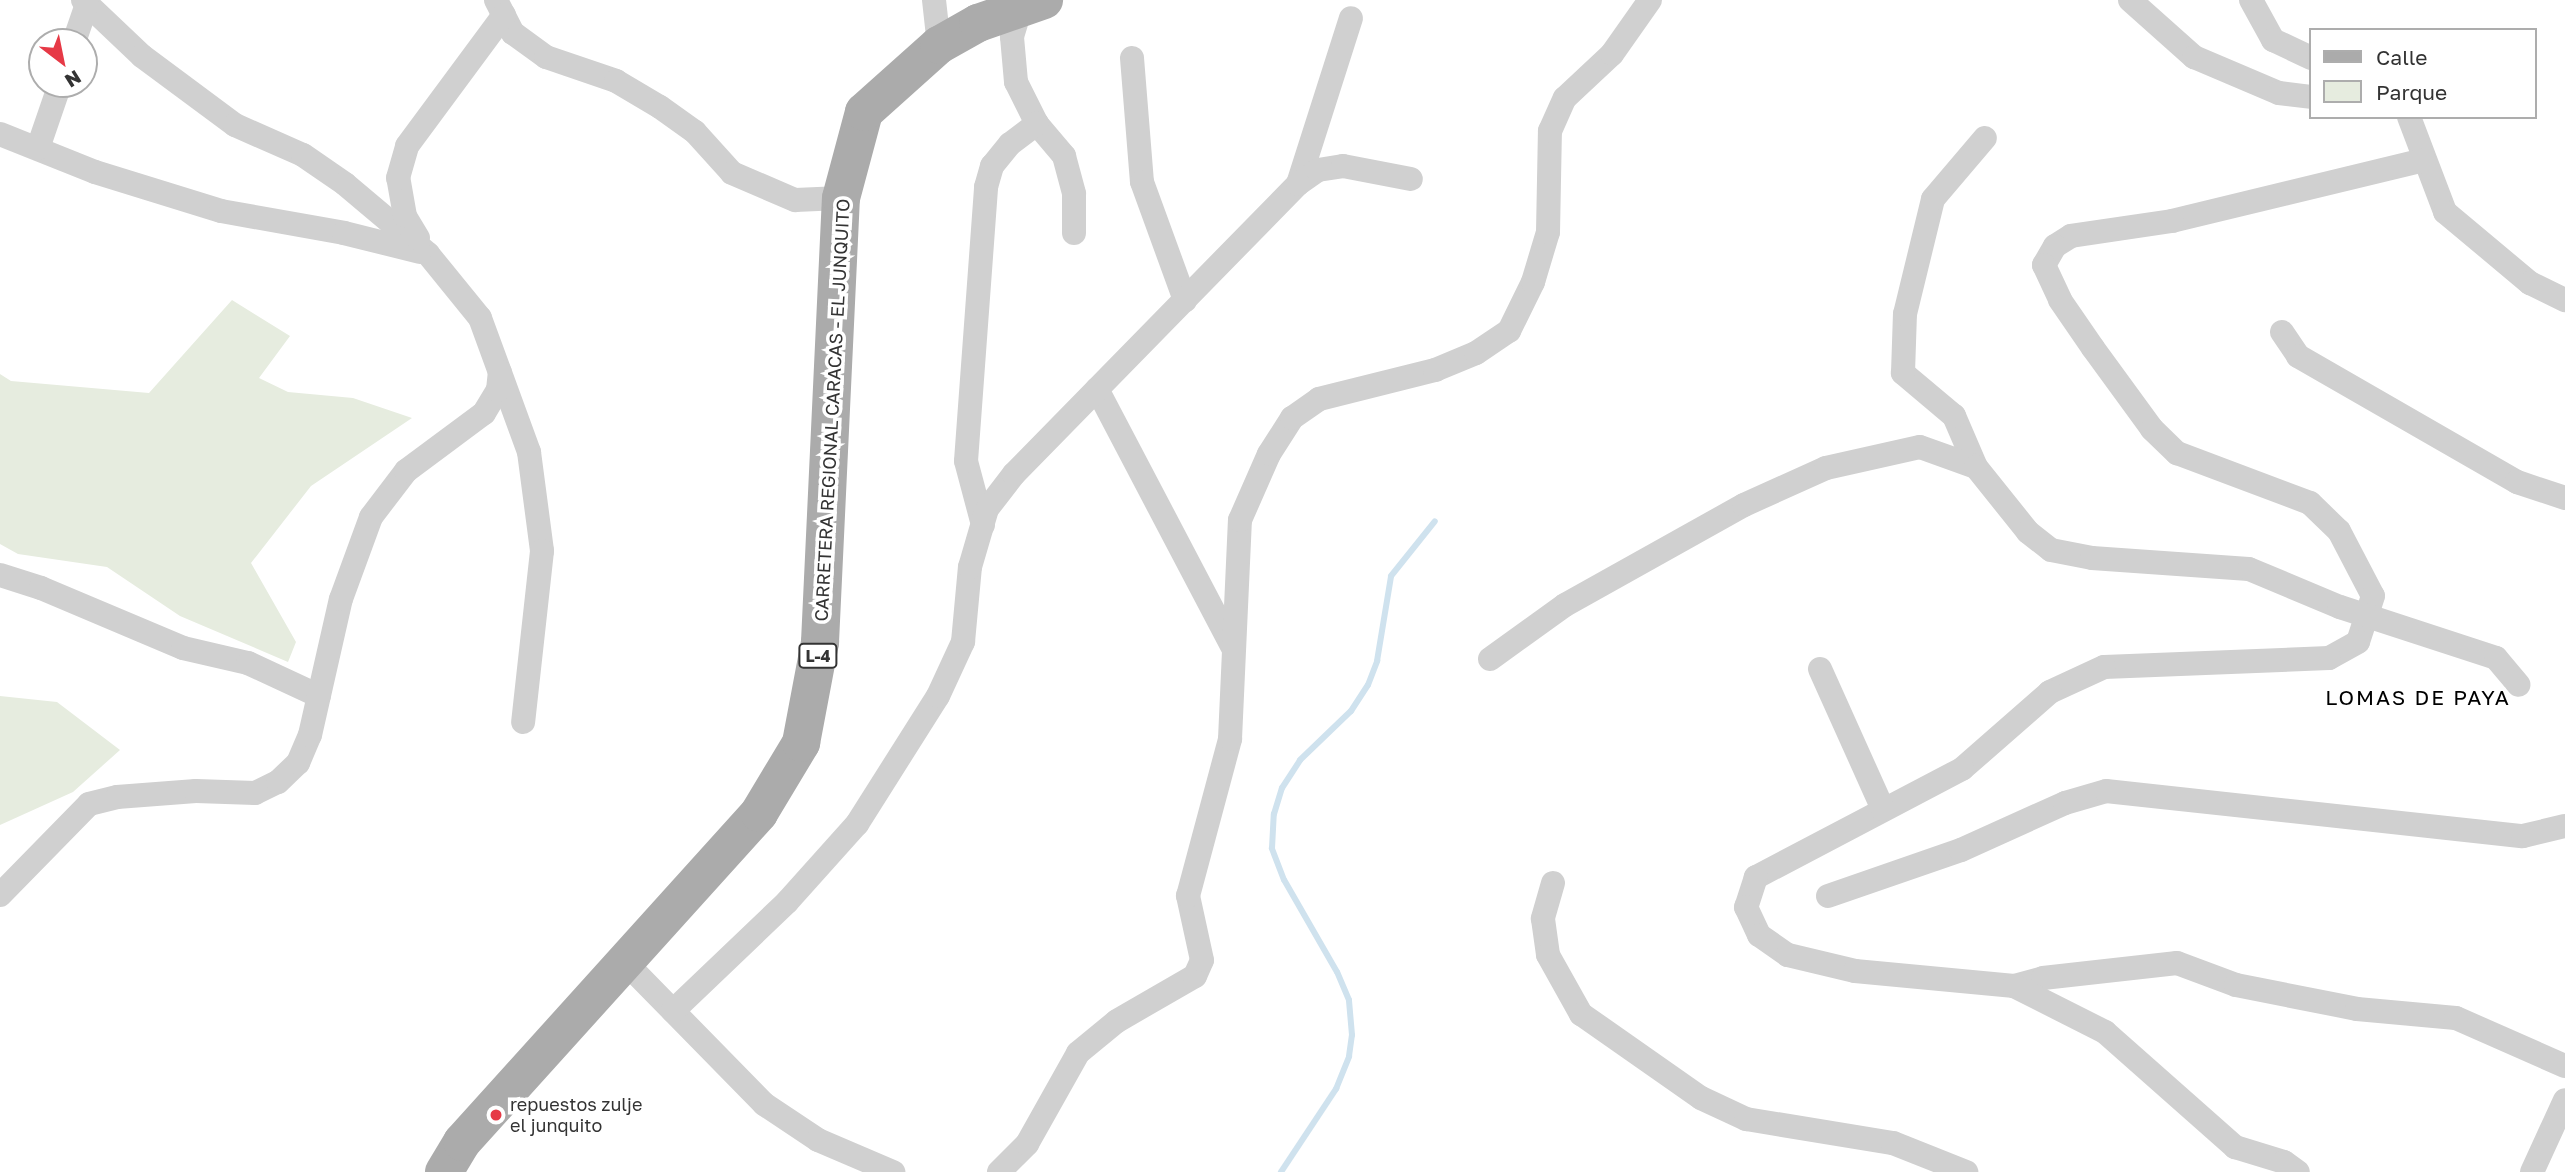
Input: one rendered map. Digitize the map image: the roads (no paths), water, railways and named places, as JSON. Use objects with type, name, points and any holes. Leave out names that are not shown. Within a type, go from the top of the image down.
[{"type":"main road","name":"CARRETERA REGIONAL CARACAS - EL JUNQUITO","points":[[444,1172],[462,1142],[759,813],[801,743],[820,642],[841,198],[864,112],[939,45],[978,23],[1033,4]]},
{"type":"street","points":[[934,0],[939,45]]},
{"type":"street","points":[[999,1172],[1027,1144],[1078,1052],[1117,1021],[1195,976],[1202,960],[1188,896],[1230,739],[1240,520],[1269,454],[1292,418],[1320,399],[1435,370],[1476,353],[1508,331],[1533,282],[1548,232],[1550,131],[1565,98],[1612,54],[1650,0]]},
{"type":"street","points":[[2130,0],[2194,57],[2279,93],[2310,97]]},
{"type":"street","points":[[2251,0],[2273,40],[2310,58]]},
{"type":"street","points":[[78,28],[85,2],[142,56],[235,125],[303,155],[345,184],[428,254]]},
{"type":"street","points":[[1033,4],[1012,37],[1016,82],[1037,124],[1064,156],[1074,194],[1074,233]]},
{"type":"street","points":[[523,722],[542,551],[529,452],[480,318],[428,254],[405,216],[398,178],[407,146],[500,7],[513,33],[546,57],[616,81],[660,107],[695,132],[732,173],[794,200],[841,198]]},
{"type":"street","points":[[1298,184],[1351,18]]},
{"type":"street","points":[[1132,58],[1142,181],[1185,300]]},
{"type":"street","points":[[38,148],[55,98]]},
{"type":"street","points":[[2410,119],[2445,212],[2530,283],[2565,300]]},
{"type":"street","points":[[983,525],[966,461],[986,187],[998,159],[1037,124]]},
{"type":"street","points":[[0,134],[94,172],[221,211],[344,233],[428,254]]},
{"type":"street","points":[[1985,138],[1933,199],[1905,314],[1903,373],[1954,416],[1976,467],[2028,531],[2051,550],[2092,558],[2249,569],[2367,616],[2496,658],[2519,685]]},
{"type":"street","points":[[2424,160],[2172,221],[2071,236],[2055,246],[2044,265],[2060,300],[2093,348],[2152,429],[2177,453],[2310,503],[2339,531],[2373,596],[2358,642],[2329,657],[2104,667],[2050,692],[1962,769],[1756,877],[1746,907],[1759,935],[1788,955],[1855,971],[2014,986],[2043,978],[2177,962],[2236,985],[2357,1009],[2456,1018],[2565,1066]]},
{"type":"street","points":[[673,1011],[787,902],[857,824],[938,696],[963,642],[970,568],[987,509],[1014,474],[1298,184],[1318,170],[1343,166],[1411,179]]},
{"type":"street","points":[[2282,332],[2298,356],[2517,482],[2565,498]]},
{"type":"street","points":[[0,895],[89,804],[117,797],[196,791],[255,793],[278,783],[298,763],[310,735],[341,599],[371,517],[406,471],[484,413],[498,390],[500,372]]},
{"type":"street","points":[[1097,389],[1234,649]]},
{"type":"street","points":[[1490,659],[1565,605],[1744,505],[1826,468],[1920,447],[1976,467]]},
{"type":"street","points":[[0,575],[183,648],[248,663],[319,696]]},
{"type":"street","points":[[1820,669],[1883,809]]},
{"type":"street","points":[[1828,896],[1961,850],[2065,803],[2106,791],[2523,836],[2565,826]]},
{"type":"street","points":[[1553,883],[1543,919],[1548,955],[1581,1014],[1679,1083],[1746,1118],[1894,1143],[1966,1172]]},
{"type":"street","points":[[625,962],[764,1104],[818,1140],[893,1172]]},
{"type":"street","points":[[2014,986],[2105,1032],[2235,1147],[2284,1162],[2298,1172]]},
{"type":"street","points":[[2532,1172],[2565,1100]]},
{"type":"waterway","points":[[1281,1172],[1336,1089],[1349,1056],[1352,1035],[1349,1000],[1337,972],[1284,880],[1272,848],[1274,814],[1282,788],[1300,760],[1351,711],[1368,685],[1377,661],[1391,576],[1435,521]]},
{"type":"place","name":"repuestos zulje el junquito","points":[[496,1115]]},
{"type":"district","name":"LOMAS DE PAYA","points":[[2418,697]]}]
